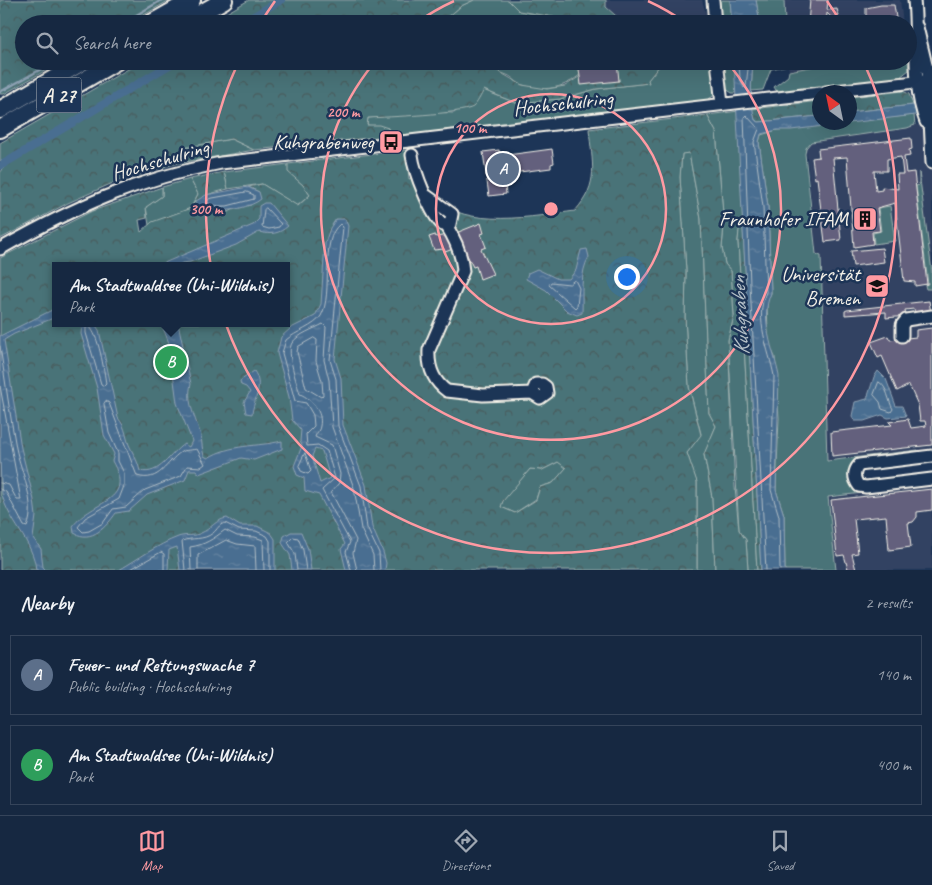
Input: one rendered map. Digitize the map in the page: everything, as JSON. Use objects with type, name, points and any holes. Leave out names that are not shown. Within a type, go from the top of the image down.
[{"type":"highway","points":[[166,15],[192,0]]},
{"type":"highway","points":[[198,15],[224,0]]},
{"type":"highway","name":"A 27","points":[[0,110],[69,70]]},
{"type":"highway","name":"A 27","points":[[0,129],[102,70]]},
{"type":"street","points":[[713,0],[714,15]]},
{"type":"street","points":[[914,0],[916,15]]},
{"type":"street","points":[[917,27],[926,81],[924,102],[932,163]]},
{"type":"street","points":[[719,70],[722,104]]},
{"type":"street","points":[[857,89],[926,81]]},
{"type":"street","name":"Hochschulring","points":[[0,248],[74,208],[164,175],[251,158],[411,148],[722,104],[812,94]]},
{"type":"street","points":[[411,148],[415,172],[433,211],[441,224],[446,225],[452,234],[462,260],[463,271],[428,350],[428,362],[431,373],[447,391],[483,395],[532,393]]},
{"type":"street","points":[[427,196],[452,214],[452,219],[446,225]]},
{"type":"street","points":[[902,336],[902,325],[906,320],[932,316]]},
{"type":"street","points":[[932,456],[859,465],[855,470],[854,476],[859,486],[932,479]]},
{"type":"shaded area","points":[[606,0],[702,0],[706,15],[615,15],[606,7]]},
{"type":"shaded area","points":[[784,0],[900,0],[902,15],[785,15]]},
{"type":"shaded area","name":"Universität Bremen","points":[[932,124],[932,449],[827,461],[821,256],[816,254],[806,148],[811,142],[837,138],[838,136]]},
{"type":"shaded area","points":[[932,485],[932,570],[836,570],[828,497]]},
{"type":"green space","points":[[0,0],[170,0],[144,15],[15,15],[15,70],[46,70],[4,94],[0,94]]},
{"type":"green space","points":[[249,0],[474,0],[461,6],[450,15],[223,15]]},
{"type":"green space","points":[[474,0],[508,0],[519,11],[542,15],[450,15],[461,6]]},
{"type":"green space","points":[[508,0],[606,0],[606,7],[615,15],[542,15],[519,11]]},
{"type":"green space","points":[[718,0],[730,0],[731,15],[719,15]]},
{"type":"green space","points":[[756,0],[784,0],[785,15],[758,15]]},
{"type":"green space","points":[[126,70],[496,70],[522,85],[547,89],[565,86],[586,70],[656,70],[648,80],[649,83],[596,89],[560,99],[516,103],[484,90],[473,107],[454,112],[368,118],[367,125],[379,125],[388,128],[388,136],[254,150],[231,139],[183,148],[174,164],[115,182],[68,203],[0,239],[0,173],[10,159],[0,161],[0,143]]},
{"type":"green space","points":[[489,70],[586,70],[563,85],[544,89],[521,84],[502,73]]},
{"type":"green space","points":[[656,70],[714,70],[715,95],[707,100],[398,136],[397,134],[388,134],[388,128],[367,125],[368,118],[431,112],[454,113],[483,90],[516,103],[560,99],[596,89],[648,83],[648,80]]},
{"type":"green space","points":[[724,70],[735,70],[738,93],[732,93],[726,89]]},
{"type":"green space","points":[[753,70],[771,70],[763,90],[751,91]]},
{"type":"green space","points":[[794,70],[909,70],[900,77],[890,78],[889,81],[852,85],[812,85],[812,89],[778,93],[774,87],[788,76],[789,71]]},
{"type":"green space","points":[[903,91],[909,94],[913,105],[857,111],[857,96]]},
{"type":"green space","points":[[812,102],[812,117],[759,122],[755,120],[752,109]]},
{"type":"green space","points":[[739,111],[743,226],[739,231],[738,241],[757,570],[748,570],[746,540],[739,530],[728,340],[734,316],[731,271],[725,264],[722,248],[724,225],[716,132],[707,115]]},
{"type":"green space","points":[[707,115],[716,132],[724,225],[722,248],[725,264],[731,271],[734,316],[728,340],[735,487],[739,530],[746,540],[748,570],[715,570],[712,497],[704,454],[716,426],[709,413],[701,219],[689,153],[682,154],[680,177],[686,271],[685,317],[689,387],[701,435],[687,453],[697,482],[697,570],[0,570],[0,258],[92,211],[162,187],[162,196],[146,207],[147,218],[139,220],[141,232],[152,222],[191,208],[198,194],[190,179],[224,172],[228,189],[206,195],[195,207],[228,212],[242,206],[251,205],[259,192],[248,187],[262,184],[298,206],[310,195],[303,185],[288,172],[288,164],[406,150],[409,179],[423,174],[436,198],[448,208],[464,214],[482,217],[522,218],[575,211],[588,191],[591,182],[592,163],[589,129]],"holes":[[[558,462],[566,468],[553,483],[540,487],[536,500],[515,513],[501,507],[503,501],[530,469],[542,470]]]},
{"type":"green space","points":[[914,115],[915,125],[907,128],[811,142],[806,148],[805,154],[816,254],[821,256],[827,461],[918,450],[918,453],[855,461],[850,468],[851,481],[932,482],[932,485],[828,497],[836,570],[785,570],[784,515],[776,490],[779,418],[775,357],[770,346],[768,334],[767,302],[771,293],[768,207],[759,142],[761,135],[777,130],[812,126],[812,130],[857,130],[857,121]]},
{"type":"green space","points":[[231,139],[254,150],[174,164],[183,148]]},
{"type":"green space","points":[[682,153],[689,153],[701,219],[709,413],[716,426],[704,455],[712,497],[715,570],[697,570],[697,483],[687,453],[701,434],[689,387],[685,317],[686,271],[680,177]]},
{"type":"green space","points":[[288,164],[289,172],[303,185],[310,195],[297,206],[262,184],[228,189],[224,172]]},
{"type":"green space","points":[[919,172],[932,272],[932,289],[926,289],[925,285],[928,284],[916,186],[919,185]]},
{"type":"green space","points":[[190,179],[198,194],[191,208],[149,225],[146,207],[162,196],[162,187]]},
{"type":"green space","points":[[890,206],[895,241],[874,244],[873,233],[881,231],[878,208]]},
{"type":"green space","points":[[743,226],[761,570],[757,570],[738,241],[739,230]]},
{"type":"green space","points":[[558,462],[567,467],[553,483],[540,487],[536,499],[515,513],[501,507],[502,501],[530,469],[542,470]]},
{"type":"water","points":[[730,0],[756,0],[758,15],[731,15]]},
{"type":"water","points":[[734,70],[753,70],[751,92],[755,120],[759,122],[812,117],[812,127],[777,130],[761,134],[759,142],[768,207],[771,293],[766,314],[779,376],[776,490],[784,515],[785,570],[761,570]]},
{"type":"water","points":[[932,103],[932,113],[857,122],[857,111]]},
{"type":"water","points":[[248,187],[259,192],[261,199],[246,207],[213,211],[195,207],[196,201],[206,195]]},
{"type":"water","points":[[269,203],[288,226],[275,233],[259,232],[236,245],[190,262],[166,262],[253,225],[259,219],[259,206]]},
{"type":"water","points":[[336,219],[345,219],[348,226],[335,359],[341,378],[343,425],[366,485],[372,527],[383,552],[386,563],[385,570],[346,570],[341,549],[345,544],[319,495],[305,491],[304,478],[297,475],[294,466],[302,446],[300,441],[301,430],[292,420],[289,397],[277,353],[281,337],[291,328],[315,316],[321,304],[325,243],[330,228]],"holes":[[[315,449],[322,451],[330,478],[320,483],[312,456]]]},
{"type":"water","points":[[587,249],[589,257],[584,270],[582,284],[582,313],[577,315],[567,311],[546,290],[526,279],[528,273],[537,269],[558,279],[569,279],[576,270],[581,250]]},
{"type":"water","points":[[52,310],[52,319],[4,340],[21,448],[34,500],[36,516],[33,538],[41,549],[43,567],[46,570],[36,570],[31,550],[9,513],[2,494],[0,455],[0,336]]},
{"type":"water","points":[[82,327],[97,327],[99,330],[118,418],[123,426],[140,471],[147,472],[159,467],[184,444],[189,447],[192,441],[177,403],[169,343],[163,327],[179,327],[191,384],[190,398],[192,410],[201,436],[204,456],[208,458],[225,450],[282,441],[282,449],[254,460],[241,458],[199,474],[196,470],[189,470],[185,480],[147,495],[129,511],[116,513],[103,528],[93,535],[81,536],[74,533],[73,526],[81,517],[109,499],[119,485],[118,475],[112,461],[114,454],[104,435],[97,388],[81,334]]},
{"type":"water","points":[[254,371],[257,376],[258,387],[252,414],[246,413],[244,402],[250,392],[241,385],[240,381]]},
{"type":"water","points":[[878,371],[886,379],[896,406],[902,406],[906,416],[888,418],[882,415],[864,421],[855,421],[852,416],[855,402],[867,399],[874,377]]},
{"type":"water","points":[[227,518],[240,526],[257,526],[271,533],[275,539],[275,570],[180,570],[177,547],[169,550],[168,570],[119,570],[170,540],[181,536],[198,534]]},
{"type":"water","points":[[291,532],[301,532],[308,549],[311,570],[292,570],[290,555],[282,543],[284,536]]},
{"type":"building","points":[[810,0],[828,0],[827,10],[837,9],[839,15],[829,15],[827,13],[827,15],[809,15]]},
{"type":"building","points":[[894,5],[896,15],[866,15],[866,8]]},
{"type":"building","points":[[579,70],[618,70],[619,81],[581,85]]},
{"type":"building","name":"Fraunhofer IFAM","points":[[911,138],[912,149],[909,150],[910,156],[904,157],[906,173],[914,172],[927,284],[915,286],[915,282],[904,281],[895,203],[877,208],[880,231],[872,232],[873,244],[854,247],[847,157],[833,158],[841,240],[825,242],[817,178],[815,179],[812,158],[819,157],[818,149]],"holes":[[[901,157],[903,174],[897,174],[898,189],[882,187],[882,190],[876,191],[874,171],[887,171],[887,159]]]},
{"type":"building","points":[[552,149],[554,163],[551,164],[551,168],[504,174],[506,194],[489,196],[483,152],[499,150],[500,156]]},
{"type":"building","points":[[481,223],[484,233],[481,234],[486,247],[481,249],[493,274],[480,279],[476,266],[473,267],[456,233]]},
{"type":"building","points":[[435,235],[436,237],[448,235],[453,249],[445,252],[444,249],[434,250],[429,237]]},
{"type":"building","points":[[882,248],[884,262],[853,266],[851,251]]},
{"type":"building","points":[[929,301],[931,313],[915,315],[914,309],[905,310],[906,316],[886,318],[886,312],[845,315],[847,310]]},
{"type":"building","points":[[932,328],[932,445],[832,456],[831,432],[892,425],[889,422],[908,419],[911,428],[926,426],[925,421],[920,421],[918,405],[909,385],[897,391],[882,356],[878,358],[871,342],[888,336],[890,340],[916,337],[916,330]]},
{"type":"building","points":[[932,489],[932,510],[917,512],[917,517],[913,522],[908,523],[911,547],[889,550],[886,516],[854,519],[858,553],[852,554],[856,570],[848,569],[844,555],[837,556],[831,500]]},
{"type":"waterway","points":[[136,15],[162,0]]},
{"type":"waterway","points":[[255,15],[281,0]]},
{"type":"waterway","points":[[0,92],[40,70]]},
{"type":"waterway","points":[[0,166],[161,70]]},
{"type":"place","name":"Kuhgrabenweg","points":[[391,142]]},
{"type":"place","name":"Feuer- und Rettungswache 7","points":[[503,169]]},
{"type":"place","name":"Fraunhofer IFAM","points":[[865,219]]},
{"type":"place","name":"Universität Bremen","points":[[877,286]]},
{"type":"place","name":"Am Stadtwaldsee (Uni-Wildnis)","points":[[171,362]]},
{"type":"water label","name":"Kuhgraben","points":[[739,316]]}]
